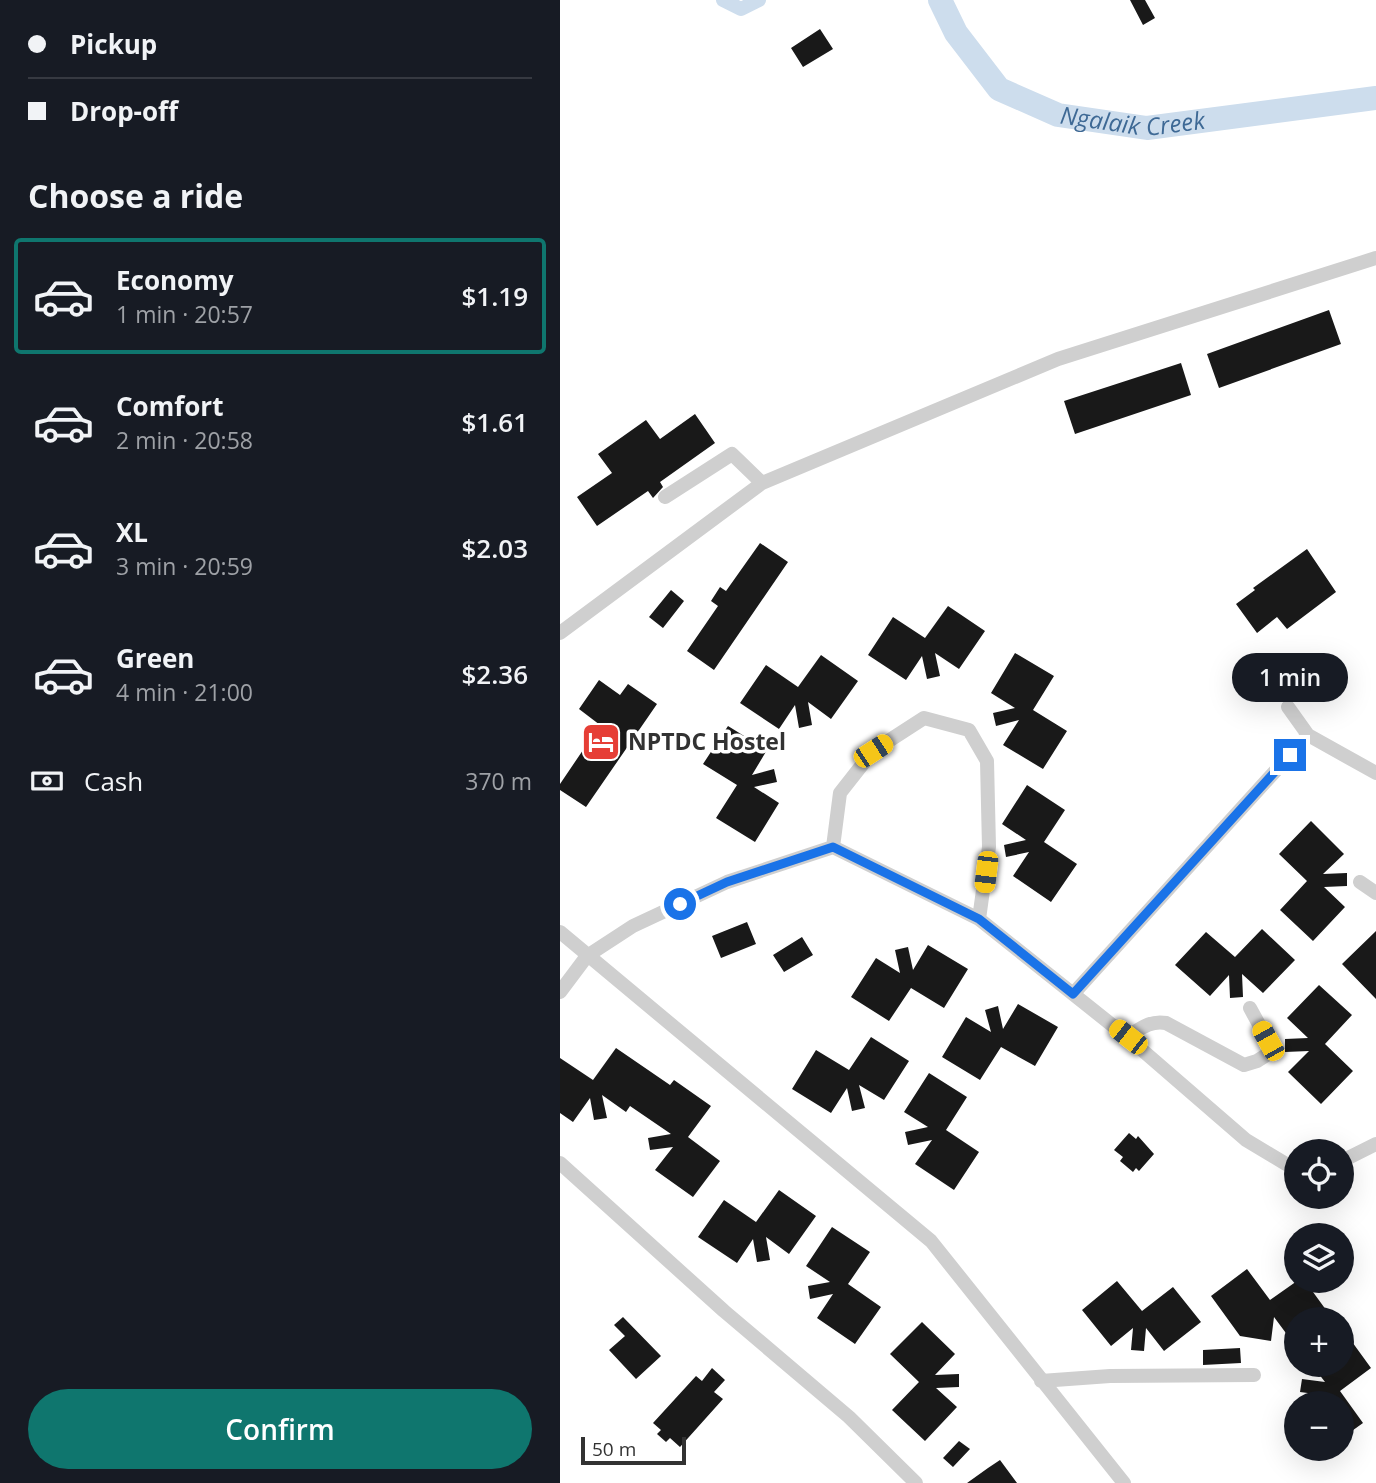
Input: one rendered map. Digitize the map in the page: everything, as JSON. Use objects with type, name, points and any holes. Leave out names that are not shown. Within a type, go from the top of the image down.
[{"type":"street","points":[[560,633],[762,483],[1058,359],[1376,258]]},
{"type":"street","points":[[665,497],[732,454],[762,483]]},
{"type":"street","points":[[1288,707],[1308,735],[1376,773]]},
{"type":"street","points":[[833,847],[840,793],[873,751],[924,718],[969,730],[987,761],[989,847],[979,919]]},
{"type":"street","points":[[1073,994],[1308,735]]},
{"type":"street","points":[[560,992],[587,956],[633,926],[727,882],[833,847],[979,919],[1128,1037],[1246,1140],[1284,1163]]},
{"type":"street","points":[[1360,882],[1376,893]]},
{"type":"street","points":[[560,932],[931,1241],[1124,1483]]},
{"type":"street","points":[[1128,1037],[1148,1024],[1157,1021],[1166,1023],[1244,1065],[1268,1054],[1268,1041],[1250,1008]]},
{"type":"street","points":[[1354,1155],[1376,1144]]},
{"type":"street","points":[[560,1163],[724,1311],[849,1417],[916,1483]]},
{"type":"street","points":[[1041,1381],[1110,1376],[1254,1375]]},
{"type":"building","points":[[1130,0],[1145,0],[1155,18],[1143,25]]},
{"type":"building","points":[[820,29],[833,49],[803,67],[791,48]]},
{"type":"building","points":[[1329,310],[1341,344],[1219,388],[1207,354]]},
{"type":"building","points":[[1181,363],[1191,395],[1075,434],[1064,401]]},
{"type":"building","points":[[695,414],[715,443],[660,482],[663,487],[653,498],[648,491],[597,526],[577,497],[612,473],[598,454],[646,420],[660,439]]},
{"type":"building","points":[[760,543],[788,562],[714,670],[687,651],[718,606],[711,601],[720,587],[726,591]]},
{"type":"building","points":[[1307,549],[1336,592],[1287,629],[1277,617],[1257,633],[1236,604],[1255,590],[1253,588]]},
{"type":"building","points":[[671,590],[684,601],[663,628],[649,617]]},
{"type":"building","points":[[948,606],[985,631],[959,669],[935,653],[940,676],[927,679],[922,656],[906,680],[868,655],[893,617],[925,638]]},
{"type":"building","points":[[1015,653],[1054,676],[1033,710],[1067,731],[1043,769],[1003,745],[1019,720],[996,726],[993,713],[1015,708],[991,693]]},
{"type":"building","points":[[821,655],[858,681],[831,719],[808,702],[812,725],[799,728],[795,705],[779,729],[740,703],[766,665],[798,687]]},
{"type":"building","points":[[599,680],[620,695],[628,684],[657,704],[586,807],[560,790],[560,784],[600,725],[579,709]]},
{"type":"building","points":[[728,726],[767,750],[752,775],[774,769],[777,782],[754,787],[779,803],[755,842],[716,818],[737,785],[703,764]]},
{"type":"building","points":[[1027,785],[1065,810],[1044,842],[1077,864],[1051,902],[1013,876],[1029,852],[1006,857],[1004,845],[1026,840],[1002,824]]},
{"type":"building","points":[[1311,821],[1344,854],[1323,874],[1347,873],[1347,886],[1324,887],[1345,907],[1313,941],[1280,910],[1307,881],[1279,854]]},
{"type":"building","points":[[747,922],[756,944],[721,958],[712,936]]},
{"type":"building","points":[[1262,929],[1295,960],[1263,993],[1242,974],[1243,997],[1230,998],[1229,975],[1210,996],[1175,965],[1206,932],[1235,957]]},
{"type":"building","points":[[1376,931],[1376,999],[1342,964]]},
{"type":"building","points":[[802,937],[813,955],[784,972],[773,955]]},
{"type":"building","points":[[928,945],[968,969],[944,1008],[911,988],[889,1021],[851,997],[876,958],[900,973],[895,950],[908,947],[913,970]]},
{"type":"building","points":[[1319,985],[1352,1015],[1325,1044],[1353,1071],[1321,1104],[1288,1072],[1309,1051],[1285,1052],[1285,1039],[1308,1038],[1287,1018]]},
{"type":"building","points":[[1018,1004],[1058,1027],[1035,1066],[1001,1047],[980,1080],[942,1057],[966,1017],[991,1032],[985,1010],[998,1006],[1003,1029]]},
{"type":"building","points":[[871,1037],[909,1061],[884,1100],[859,1085],[865,1108],[852,1111],[847,1088],[831,1113],[792,1089],[816,1050],[849,1070]]},
{"type":"building","points":[[616,1048],[670,1085],[674,1080],[711,1106],[688,1137],[720,1161],[693,1197],[655,1170],[673,1147],[650,1150],[648,1138],[671,1134],[630,1106],[626,1112],[602,1095],[607,1118],[594,1120],[590,1098],[573,1122],[560,1113],[560,1058],[593,1080]]},
{"type":"building","points":[[929,1073],[967,1097],[946,1130],[979,1152],[954,1190],[915,1164],[932,1140],[908,1145],[905,1132],[928,1127],[904,1112]]},
{"type":"building","points":[[1129,1133],[1136,1139],[1138,1136],[1154,1154],[1139,1171],[1136,1168],[1133,1172],[1120,1161],[1123,1157],[1114,1150]]},
{"type":"building","points":[[779,1190],[816,1216],[789,1254],[766,1237],[770,1260],[757,1262],[753,1239],[737,1263],[698,1237],[724,1200],[756,1222]]},
{"type":"building","points":[[832,1227],[870,1252],[848,1284],[881,1307],[855,1344],[817,1318],[833,1294],[810,1299],[808,1286],[830,1282],[806,1266]]},
{"type":"building","points":[[1247,1269],[1270,1300],[1284,1290],[1284,1293],[1314,1293],[1324,1307],[1284,1307],[1284,1330],[1274,1317],[1271,1341],[1240,1336],[1211,1296]]},
{"type":"building","points":[[1117,1281],[1142,1311],[1173,1287],[1201,1322],[1164,1351],[1146,1328],[1144,1351],[1131,1350],[1133,1328],[1111,1346],[1082,1310]]},
{"type":"building","points":[[623,1317],[661,1356],[636,1379],[609,1350],[625,1336],[614,1325]]},
{"type":"building","points":[[922,1322],[955,1354],[935,1375],[959,1374],[959,1387],[936,1388],[957,1407],[925,1441],[892,1410],[919,1382],[890,1354]]},
{"type":"building","points":[[1354,1345],[1371,1368],[1340,1391],[1300,1391],[1302,1379],[1325,1382],[1321,1377],[1354,1377]]},
{"type":"building","points":[[1240,1348],[1241,1363],[1203,1365],[1203,1350]]},
{"type":"building","points":[[712,1368],[725,1380],[714,1392],[723,1399],[680,1447],[670,1438],[666,1442],[657,1434],[661,1430],[653,1423],[696,1376],[702,1381]]},
{"type":"building","points":[[1354,1410],[1363,1423],[1354,1429]]},
{"type":"building","points":[[959,1441],[970,1449],[953,1467],[943,1458]]},
{"type":"building","points":[[1000,1460],[1017,1483],[967,1483],[988,1468]]},
{"type":"waterway","points":[[723,0],[741,9],[759,0]]},
{"type":"waterway","name":"Ngalaik Creek","points":[[940,0],[956,33],[999,89],[1058,115],[1147,128],[1376,98]]},
{"type":"place","name":"NPTDC Hostel","points":[[601,742]]},
{"type":"route","points":[[680,904],[727,882],[833,847],[979,919],[1073,994],[1290,755]]}]
